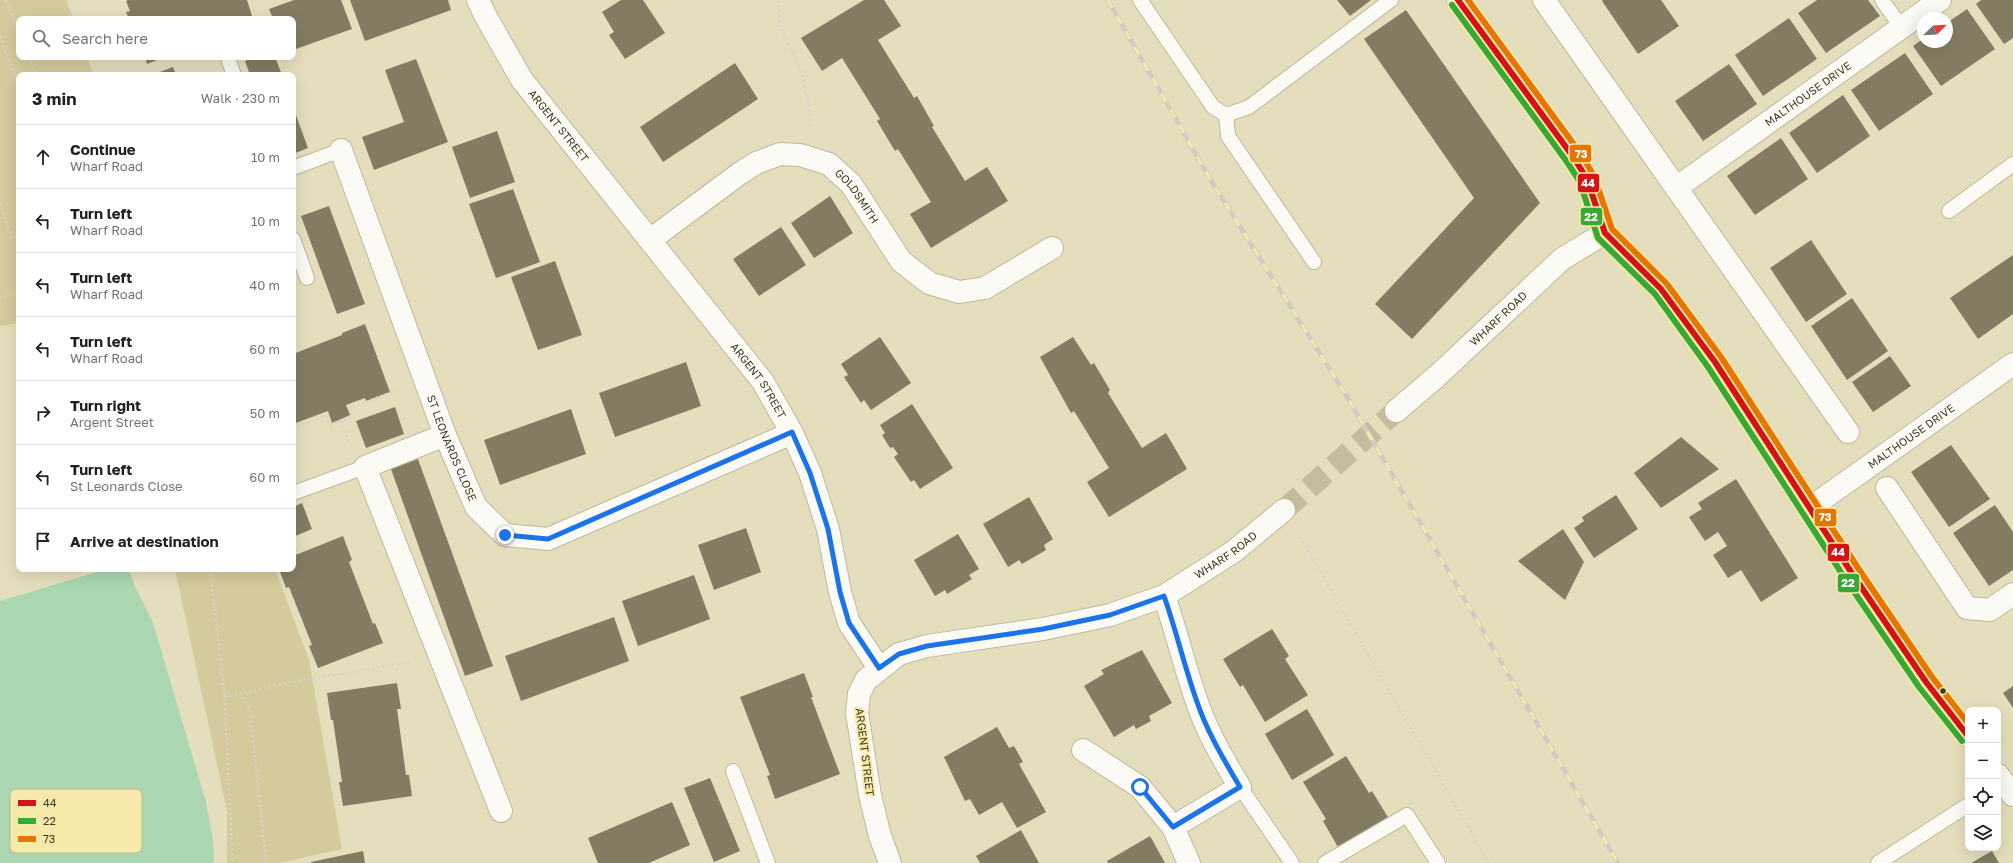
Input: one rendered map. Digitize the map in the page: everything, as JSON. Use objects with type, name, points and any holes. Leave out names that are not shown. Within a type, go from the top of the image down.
[{"type":"street","name":"ARGENT STREET","points":[[478,0],[522,80],[763,382],[792,432],[810,473],[828,529],[840,592],[849,623],[879,668],[866,680],[859,694],[857,713],[870,795],[880,836],[890,863]]},
{"type":"street","points":[[1458,0],[1574,158],[1587,179],[1605,233],[1661,289],[1719,368],[1853,575],[1926,682],[1965,732]]},
{"type":"street","points":[[1544,0],[1848,432]]},
{"type":"street","name":"MALTHOUSE DRIVE","points":[[1676,188],[1940,0]]},
{"type":"street","name":"ST LEONARDS CLOSE","points":[[341,150],[445,435],[476,507],[505,535],[548,539],[792,432]]},
{"type":"street","name":"GOLDSMITH","points":[[650,240],[756,163],[780,154],[800,155],[829,164],[851,184],[901,261],[930,283],[959,292],[985,288],[1052,248]]},
{"type":"street","name":"WHARF ROAD","points":[[1396,411],[1436,377],[1562,259],[1605,233]]},
{"type":"street","name":"MALTHOUSE DRIVE","points":[[1810,508],[2013,364]]},
{"type":"street","points":[[445,435],[365,467],[502,811]]},
{"type":"street","points":[[1887,488],[1967,608],[1990,610],[2013,594]]},
{"type":"street","name":"WHARF ROAD","points":[[879,668],[899,654],[927,646],[1043,629],[1110,615],[1164,596],[1233,552],[1284,510]]},
{"type":"street","points":[[1164,596],[1177,633],[1196,701],[1222,757],[1240,787],[1173,827]]},
{"type":"street","points":[[1083,750],[1140,787],[1173,827],[1189,863]]},
{"type":"lane","points":[[1140,0],[1212,107],[1226,115],[1250,107],[1391,0]]},
{"type":"lane","points":[[1882,0],[1901,27]]},
{"type":"lane","points":[[229,61],[233,72]]},
{"type":"lane","points":[[1226,115],[1228,136],[1314,262]]},
{"type":"lane","points":[[296,167],[341,150]]},
{"type":"lane","points":[[1949,211],[2013,164]]},
{"type":"lane","points":[[296,248],[307,278]]},
{"type":"lane","points":[[296,492],[365,467]]},
{"type":"lane","points":[[733,771],[768,863]]},
{"type":"lane","points":[[1240,787],[1292,863]]},
{"type":"lane","points":[[1878,863],[1965,807]]},
{"type":"lane","points":[[1325,863],[1407,816],[1438,863]]},
{"type":"path","points":[[6,0],[16,25]]},
{"type":"path","points":[[778,0],[780,26],[801,71],[810,110],[808,136],[800,155]]},
{"type":"path","points":[[0,36],[16,78]]},
{"type":"path","points":[[30,60],[36,72]]},
{"type":"path","points":[[0,203],[12,238],[16,236]]},
{"type":"path","points":[[0,298],[16,294]]},
{"type":"path","points":[[296,427],[326,416],[330,425],[352,416],[350,408],[425,380]]},
{"type":"path","points":[[1284,510],[1489,863]]},
{"type":"path","points":[[210,572],[225,697],[233,863]]},
{"type":"path","points":[[225,697],[281,684],[440,657]]},
{"type":"path","points":[[241,693],[250,710],[266,863]]},
{"type":"shaded area","points":[[0,0],[66,0],[72,16],[16,16],[16,60],[88,60],[93,72],[16,72],[16,323],[0,326]]},
{"type":"shaded area","points":[[97,572],[130,572],[134,584],[153,623],[206,802],[213,840],[214,863],[0,863],[0,601]]},
{"type":"shaded area","points":[[176,572],[276,572],[309,660],[342,849],[280,863],[227,863],[227,811]]},
{"type":"building","points":[[247,0],[252,16],[128,16],[126,12],[130,11],[126,1]]},
{"type":"building","points":[[294,0],[341,0],[352,29],[296,49],[296,16],[272,16],[269,9]]},
{"type":"building","points":[[350,0],[448,0],[451,10],[365,41]]},
{"type":"building","points":[[621,0],[643,0],[665,33],[625,59],[609,35],[614,32],[602,12]]},
{"type":"building","points":[[864,0],[884,0],[901,26],[878,40],[914,98],[917,96],[934,126],[932,127],[965,181],[987,167],[1008,201],[931,248],[910,214],[931,202],[898,149],[895,151],[877,121],[880,119],[842,58],[822,71],[801,38]]},
{"type":"building","points":[[1337,0],[1371,0],[1350,16]]},
{"type":"building","points":[[1661,0],[1679,26],[1638,54],[1602,1]]},
{"type":"building","points":[[1817,0],[1868,0],[1880,16],[1826,53],[1798,13]]},
{"type":"building","points":[[1981,0],[2013,0],[2013,38],[2004,44],[1976,4]]},
{"type":"building","points":[[1967,9],[1995,49],[1941,86],[1913,46],[1917,43],[1917,48],[1953,48],[1953,19]]},
{"type":"building","points":[[1406,10],[1540,203],[1412,339],[1375,304],[1474,198],[1364,39]]},
{"type":"building","points":[[1789,18],[1817,59],[1763,96],[1735,55]]},
{"type":"building","points":[[1905,53],[1933,94],[1879,131],[1851,90]]},
{"type":"building","points":[[416,59],[448,142],[374,170],[362,137],[404,122],[385,70]]},
{"type":"building","points":[[146,60],[157,60],[147,64]]},
{"type":"building","points":[[276,60],[281,72],[249,72],[245,61]]},
{"type":"building","points":[[735,63],[758,99],[663,162],[640,127]]},
{"type":"building","points":[[1729,64],[1757,104],[1703,141],[1675,101]]},
{"type":"building","points":[[173,67],[175,72],[160,72]]},
{"type":"building","points":[[1843,95],[1870,136],[1817,173],[1789,133]]},
{"type":"building","points":[[296,115],[308,148],[296,153]]},
{"type":"building","points":[[497,131],[515,182],[470,198],[452,147]]},
{"type":"building","points":[[1781,138],[1808,179],[1755,215],[1727,176]]},
{"type":"building","points":[[513,189],[540,262],[496,278],[469,204]]},
{"type":"building","points":[[830,196],[853,233],[814,258],[791,223]]},
{"type":"building","points":[[329,206],[365,304],[337,314],[301,216]]},
{"type":"building","points":[[781,227],[806,265],[759,296],[733,259]]},
{"type":"building","points":[[1811,240],[1847,294],[1806,322],[1770,268]]},
{"type":"building","points":[[2013,255],[2013,314],[1978,339],[1950,298]]},
{"type":"building","points":[[555,261],[582,335],[538,350],[511,277]]},
{"type":"building","points":[[1852,298],[1888,351],[1847,380],[1811,326]]},
{"type":"building","points":[[365,324],[390,392],[366,401],[365,398],[346,405],[350,415],[332,423],[328,411],[296,423],[296,353],[342,335],[342,333]]},
{"type":"building","points":[[880,337],[911,383],[871,410],[864,400],[861,403],[844,377],[848,375],[841,364]]},
{"type":"building","points":[[1073,337],[1091,365],[1094,363],[1110,390],[1108,393],[1142,448],[1166,433],[1187,469],[1109,517],[1087,482],[1109,468],[1074,411],[1071,413],[1040,357]]},
{"type":"building","points":[[1890,356],[1911,386],[1873,412],[1852,382]]},
{"type":"building","points":[[686,362],[701,406],[615,437],[599,393]]},
{"type":"building","points":[[912,404],[953,468],[920,489],[914,480],[911,482],[894,457],[898,454],[893,447],[890,448],[882,435],[885,433],[880,425]]},
{"type":"building","points":[[395,407],[404,434],[366,448],[356,421]]},
{"type":"building","points":[[571,409],[586,454],[500,485],[484,440]]},
{"type":"building","points":[[1681,437],[1719,469],[1661,508],[1634,473]]},
{"type":"building","points":[[1951,445],[1990,499],[1949,527],[1911,472]]},
{"type":"building","points":[[418,459],[493,666],[465,676],[391,469]]},
{"type":"building","points":[[1736,479],[1798,578],[1761,602],[1741,570],[1728,578],[1713,555],[1727,546],[1718,532],[1705,541],[1689,517],[1702,509],[1698,503]]},
{"type":"building","points":[[1616,495],[1638,529],[1594,558],[1574,528],[1584,521],[1582,517]]},
{"type":"building","points":[[1029,497],[1053,539],[1044,545],[1046,550],[1022,564],[1019,560],[1008,567],[983,524]]},
{"type":"building","points":[[302,503],[312,529],[296,536],[296,506]]},
{"type":"building","points":[[1995,505],[2013,532],[2013,570],[1989,586],[1953,533]]},
{"type":"building","points":[[746,528],[761,572],[714,590],[698,545]]},
{"type":"building","points":[[1563,529],[1584,562],[1565,600],[1518,561]]},
{"type":"building","points":[[958,534],[979,569],[969,575],[972,579],[947,594],[945,590],[935,596],[914,560]]},
{"type":"building","points":[[343,536],[352,560],[349,562],[373,624],[375,623],[383,643],[318,668],[309,646],[312,645],[289,587],[286,588],[280,572],[296,572],[296,555]]},
{"type":"building","points":[[694,575],[710,619],[638,646],[622,601]]},
{"type":"building","points":[[614,617],[629,661],[521,701],[505,656]]},
{"type":"building","points":[[1272,629],[1289,656],[1285,659],[1308,695],[1265,722],[1243,685],[1240,687],[1223,659]]},
{"type":"building","points":[[1142,650],[1172,703],[1149,716],[1151,721],[1136,729],[1134,725],[1114,737],[1084,686],[1104,674],[1101,670]]},
{"type":"building","points":[[804,673],[813,697],[811,697],[840,774],[775,799],[767,776],[770,775],[740,697]]},
{"type":"building","points":[[397,683],[401,709],[397,709],[406,775],[409,775],[412,796],[343,806],[339,782],[342,782],[333,720],[331,720],[327,693]]},
{"type":"building","points":[[2013,686],[2013,708],[2003,693]]},
{"type":"building","points":[[1307,709],[1334,755],[1292,780],[1265,734]]},
{"type":"building","points":[[997,727],[1009,748],[1014,746],[1023,762],[1019,764],[1046,812],[1017,828],[1002,802],[979,815],[970,799],[965,801],[944,757]]},
{"type":"building","points":[[1346,756],[1369,793],[1372,791],[1389,819],[1339,849],[1323,821],[1326,819],[1303,782]]},
{"type":"building","points":[[710,778],[740,851],[714,862],[684,788]]},
{"type":"building","points":[[672,802],[690,845],[649,863],[598,863],[588,838]]},
{"type":"building","points":[[1021,830],[1039,863],[980,863],[976,856]]},
{"type":"building","points":[[1150,836],[1165,863],[1108,863],[1107,861]]},
{"type":"building","points":[[363,851],[365,863],[311,863],[311,862]]},
{"type":"building","points":[[1992,851],[1999,863],[1971,863]]},
{"type":"tunnel","points":[[1284,510],[1396,411]]},
{"type":"railway","points":[[1108,0],[1210,179],[1346,395],[1618,863]]},
{"type":"transit line","name":"44","points":[[1458,0],[1574,158],[1587,179],[1605,233],[1661,289],[1715,362],[1853,575],[1926,682],[1965,732]]},
{"type":"transit line","name":"73","points":[[1468,0],[1581,154],[1594,176],[1612,229],[1667,284],[1721,357],[1860,571],[1932,677],[1965,719]]},
{"type":"transit line","name":"22","points":[[1452,5],[1580,182],[1598,238],[1655,294],[1708,367],[1846,580],[1919,687],[1962,741]]},
{"type":"route","points":[[505,535],[548,539],[792,432],[810,473],[828,529],[840,592],[849,623],[879,668],[899,654],[927,646],[1043,629],[1110,615],[1164,596],[1177,633],[1196,701],[1222,757],[1240,787],[1173,827],[1140,787]]}]
